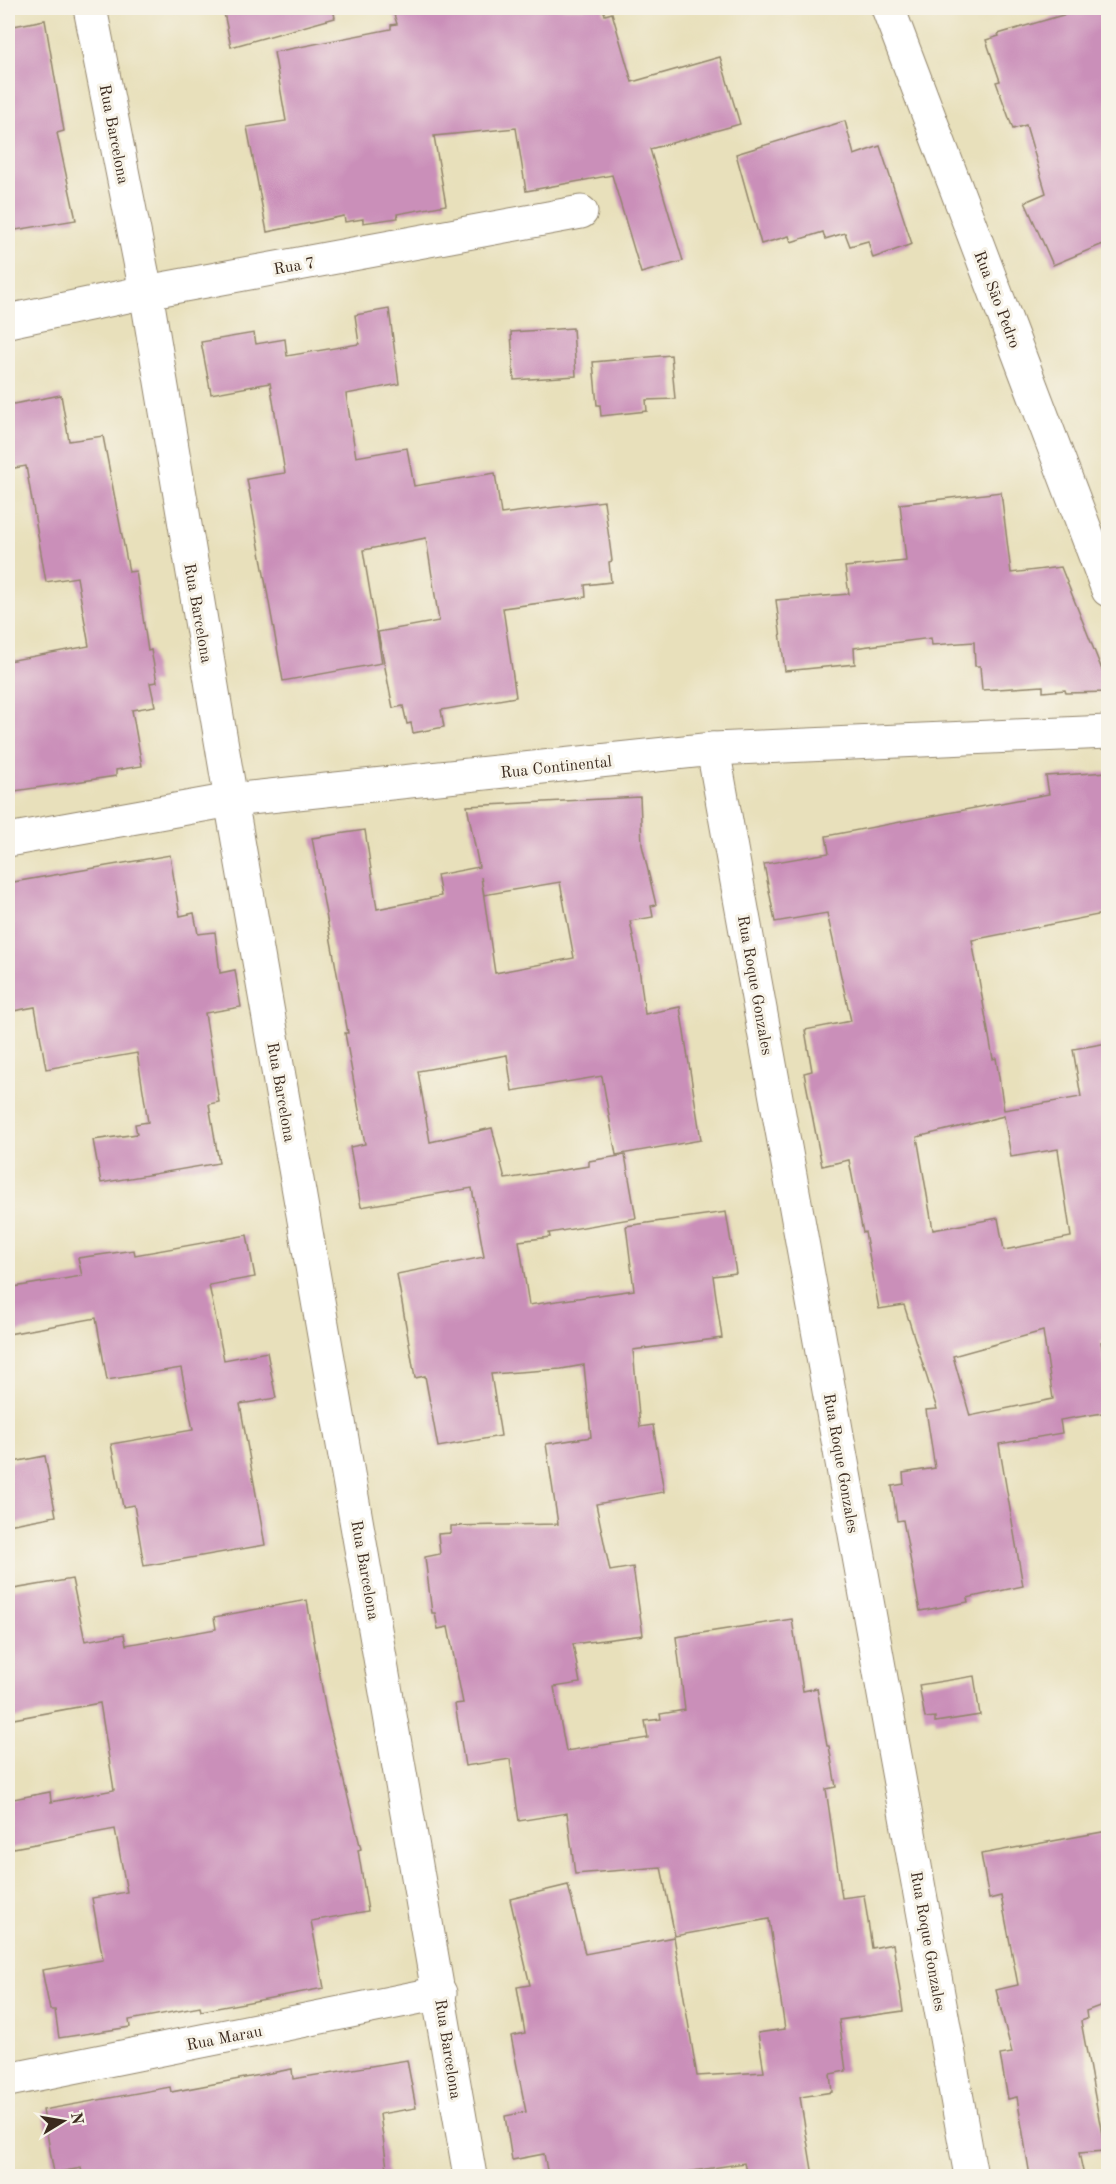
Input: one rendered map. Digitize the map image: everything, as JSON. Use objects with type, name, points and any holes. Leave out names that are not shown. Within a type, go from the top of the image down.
[{"type":"street","name":"Rua Barcelona","points":[[90,8],[146,292],[231,800],[470,2176]]},
{"type":"street","name":"Rua São Pedro","points":[[888,8],[1108,591]]},
{"type":"street","name":"Rua 7","points":[[8,321],[146,292],[581,212]]},
{"type":"street","name":"Rua Continental","points":[[8,840],[231,800],[713,749],[1108,732]]},
{"type":"street","name":"Rua Roque Gonzales","points":[[713,749],[971,2176]]},
{"type":"street","name":"Rua Marau","points":[[8,2080],[440,1993]]},
{"type":"building","points":[[223,8],[333,8],[335,18],[231,47]]},
{"type":"building","points":[[392,8],[603,8],[605,15],[612,13],[632,82],[720,57],[740,124],[650,149],[683,261],[641,273],[612,175],[526,191],[516,128],[434,136],[446,205],[397,214],[398,218],[363,223],[363,219],[345,222],[344,216],[267,232],[247,127],[286,121],[274,52],[391,29],[391,25],[397,24]]},
{"type":"building","points":[[1087,8],[1108,8],[1108,242],[1053,265],[1025,202],[1046,193],[1026,125],[1013,129],[996,82],[1000,81],[986,40],[999,36],[998,34]]},
{"type":"building","points":[[45,20],[64,131],[57,133],[76,220],[16,230],[11,202],[8,203],[8,27]]},
{"type":"building","points":[[845,121],[854,155],[880,146],[912,244],[873,258],[868,241],[850,246],[845,233],[825,239],[823,232],[791,242],[789,236],[761,244],[736,154]]},
{"type":"building","points":[[389,309],[399,384],[346,394],[356,457],[407,448],[414,486],[495,473],[501,514],[604,501],[612,561],[609,562],[611,582],[585,585],[586,597],[503,608],[516,697],[441,710],[444,727],[413,733],[411,723],[407,724],[403,706],[393,708],[378,632],[439,621],[426,538],[363,550],[382,663],[283,681],[247,479],[285,473],[270,383],[211,394],[201,342],[254,333],[256,344],[285,339],[287,356],[359,344],[355,315]]},
{"type":"building","points":[[573,328],[576,376],[514,380],[511,332]]},
{"type":"building","points":[[671,355],[675,399],[646,400],[647,411],[601,416],[600,405],[597,405],[593,362]]},
{"type":"building","points":[[61,395],[69,441],[103,436],[129,572],[136,571],[148,651],[151,650],[157,682],[150,683],[155,706],[132,710],[142,766],[116,770],[116,776],[8,792],[8,661],[89,646],[77,577],[46,582],[26,466],[8,469],[8,405]]},
{"type":"building","points":[[1001,492],[1011,573],[1061,567],[1108,685],[1108,692],[1066,693],[1065,690],[1043,692],[1043,686],[982,690],[980,666],[975,666],[974,642],[932,645],[931,638],[854,648],[855,664],[785,671],[776,600],[849,594],[845,567],[906,561],[900,504]]},
{"type":"building","points":[[1108,772],[1108,913],[972,940],[1004,1110],[1081,1097],[1073,1049],[1108,1043],[1108,1341],[1101,1342],[1108,1380],[1108,1412],[1060,1420],[1062,1433],[999,1444],[1023,1586],[967,1598],[968,1602],[920,1611],[903,1520],[897,1521],[892,1486],[904,1484],[903,1473],[935,1468],[926,1410],[937,1409],[904,1305],[879,1309],[849,1160],[822,1166],[804,1073],[812,1071],[805,1030],[851,1021],[827,913],[775,922],[764,864],[829,853],[826,836],[1049,794],[1046,776]],"holes":[[[1004,1116],[1011,1157],[1058,1149],[1071,1237],[1004,1250],[998,1218],[933,1230],[917,1137]],[[1043,1331],[1053,1399],[970,1416],[953,1356]]]},
{"type":"building","points":[[640,797],[642,845],[656,905],[651,906],[653,917],[630,921],[645,1014],[680,1007],[701,1140],[616,1155],[602,1076],[512,1091],[507,1055],[418,1071],[430,1142],[492,1128],[505,1179],[589,1166],[589,1161],[625,1155],[636,1218],[549,1233],[550,1237],[519,1241],[529,1305],[634,1290],[626,1226],[726,1212],[736,1273],[713,1276],[722,1338],[633,1350],[640,1427],[653,1425],[664,1492],[596,1504],[610,1571],[633,1567],[643,1635],[573,1644],[580,1683],[554,1687],[566,1751],[648,1738],[645,1721],[661,1719],[660,1714],[685,1710],[676,1637],[792,1619],[803,1691],[817,1688],[827,1746],[829,1746],[836,1787],[826,1789],[842,1898],[864,1895],[872,1948],[893,1944],[903,2011],[839,2020],[846,2071],[830,2074],[832,2092],[800,2097],[813,2176],[747,2176],[744,2163],[681,2173],[681,2176],[548,2176],[544,2154],[512,2160],[505,2116],[526,2112],[511,2036],[525,2033],[517,1987],[530,1985],[510,1899],[568,1885],[585,1954],[674,1937],[697,2076],[764,2072],[758,2033],[785,2029],[769,1919],[675,1936],[661,1867],[575,1874],[567,1813],[519,1821],[510,1759],[465,1766],[455,1704],[463,1703],[448,1627],[438,1629],[435,1613],[432,1613],[425,1557],[440,1554],[438,1534],[451,1533],[451,1526],[558,1524],[546,1444],[591,1437],[584,1365],[491,1374],[501,1436],[438,1447],[425,1376],[415,1378],[397,1274],[484,1257],[472,1188],[361,1207],[350,1147],[365,1144],[345,1033],[348,1033],[312,838],[365,830],[377,909],[441,896],[437,875],[479,867],[467,806]],"holes":[[[481,877],[484,895],[560,882],[574,958],[495,973]]]},
{"type":"building","points":[[170,855],[180,916],[194,913],[198,934],[215,932],[220,973],[235,970],[241,1007],[205,1013],[219,1102],[209,1104],[219,1163],[101,1183],[93,1140],[137,1134],[135,1124],[148,1122],[137,1053],[46,1069],[35,1007],[8,1012],[8,883]]},
{"type":"building","points":[[247,1235],[255,1277],[209,1285],[224,1360],[267,1352],[276,1398],[240,1404],[265,1545],[144,1566],[134,1505],[123,1507],[111,1444],[193,1430],[181,1368],[107,1380],[96,1318],[8,1334],[8,1288],[82,1276],[78,1258],[134,1250],[135,1255]]},
{"type":"building","points":[[45,1456],[56,1516],[8,1525],[8,1463]]},
{"type":"building","points":[[72,1579],[85,1641],[124,1634],[126,1645],[216,1629],[214,1617],[307,1600],[326,1711],[361,1849],[358,1850],[368,1911],[311,1921],[324,1988],[201,2011],[200,2007],[129,2020],[130,2027],[59,2038],[55,2010],[50,2010],[42,1970],[103,1960],[92,1898],[127,1892],[115,1829],[8,1849],[8,1800],[50,1792],[51,1802],[114,1790],[100,1703],[8,1720],[8,1590]]},
{"type":"building","points":[[974,1676],[980,1715],[935,1722],[935,1717],[925,1718],[919,1685]]},
{"type":"building","points":[[1108,1831],[1108,2003],[1086,2011],[1087,2019],[1081,2021],[1105,2151],[1079,2153],[1084,2176],[1030,2176],[1017,2097],[1008,2099],[1000,2055],[1012,2053],[996,1990],[1018,1985],[1001,1896],[989,1899],[981,1854]]},
{"type":"building","points":[[407,2060],[416,2108],[380,2114],[388,2176],[83,2176],[81,2168],[54,2173],[43,2110],[170,2087],[171,2092],[292,2069],[293,2079]]}]
